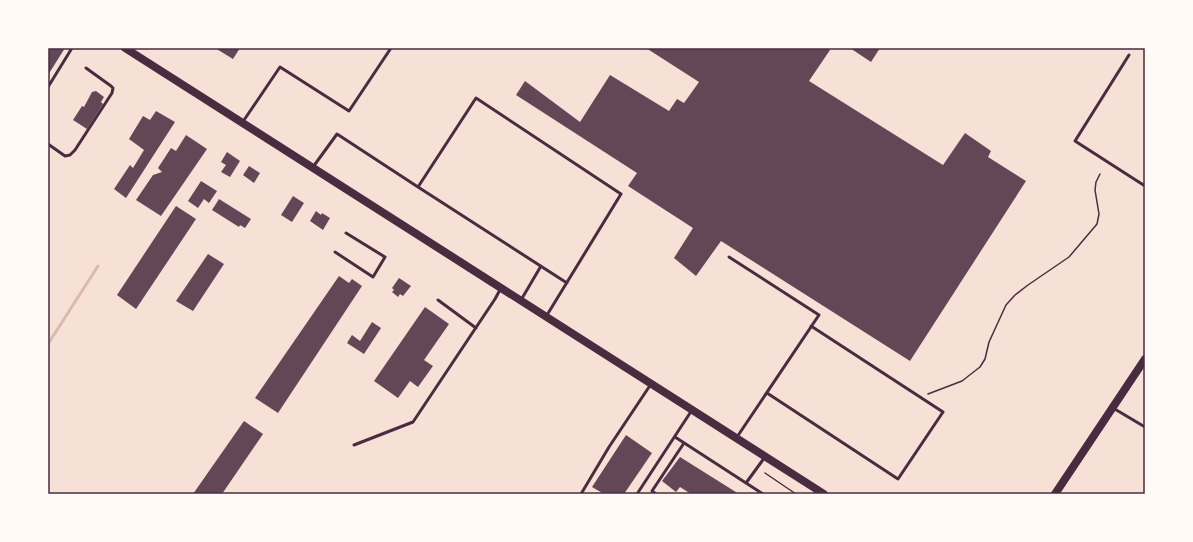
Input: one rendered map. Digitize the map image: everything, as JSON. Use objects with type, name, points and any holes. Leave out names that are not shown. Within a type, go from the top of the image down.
[{"type":"main road","points":[[126,48],[824,494]]},
{"type":"main road","points":[[1055,494],[1145,360]]},
{"type":"lane","points":[[48,87],[72,48]]},
{"type":"lane","points":[[242,123],[280,66],[349,111],[391,48]]},
{"type":"lane","points":[[1129,55],[1075,141],[1145,186]]},
{"type":"lane","points":[[48,144],[65,156],[70,154],[75,150],[112,93],[113,88],[111,86],[86,68]]},
{"type":"lane","points":[[418,188],[476,98],[621,194],[546,317]]},
{"type":"lane","points":[[313,168],[336,134],[567,283]]},
{"type":"lane","points":[[335,252],[373,276],[385,257],[346,233]]},
{"type":"lane","points":[[729,257],[819,315],[736,438]]},
{"type":"lane","points":[[520,300],[541,266]]},
{"type":"lane","points":[[354,444],[413,422],[501,288]]},
{"type":"lane","points":[[438,300],[476,328]]},
{"type":"lane","points":[[767,393],[898,479],[943,412],[811,326]]},
{"type":"lane","points":[[581,494],[609,447],[651,384]]},
{"type":"lane","points":[[1113,408],[1145,426]]},
{"type":"lane","points":[[637,494],[692,410]]},
{"type":"lane","points":[[675,437],[763,494]]},
{"type":"lane","points":[[656,494],[652,491],[684,443]]},
{"type":"lane","points":[[746,483],[765,456]]},
{"type":"path","points":[[921,398],[962,381],[980,367],[992,335],[1006,305],[1028,285],[1068,257],[1097,224],[1099,214],[1095,190],[1096,182],[1100,174]]},
{"type":"path","points":[[765,474],[796,494]]},
{"type":"building","points":[[48,48],[65,48],[48,75]]},
{"type":"building","points":[[215,48],[240,48],[233,59]]},
{"type":"building","points":[[646,48],[828,48],[830,50],[809,81],[943,165],[965,133],[991,151],[988,157],[1026,181],[910,361],[721,241],[696,276],[674,258],[693,228],[628,186],[637,173],[516,95],[525,81],[580,122],[610,75],[669,111],[677,99],[684,103],[699,82]]},
{"type":"building","points":[[850,48],[880,48],[871,62]]},
{"type":"building","points":[[96,91],[104,97],[101,102],[103,104],[87,129],[73,120],[82,106],[84,107],[92,92]]},
{"type":"building","points":[[156,111],[175,122],[126,198],[114,189],[130,165],[133,168],[144,150],[129,139],[143,116],[150,120]]},
{"type":"building","points":[[186,135],[207,149],[161,216],[136,200],[153,175],[162,172],[158,168],[171,148],[176,151]]},
{"type":"building","points":[[227,152],[240,161],[230,177],[221,172],[226,165],[221,162]]},
{"type":"building","points":[[249,166],[260,173],[254,183],[243,175]]},
{"type":"building","points":[[201,181],[217,191],[209,203],[204,199],[198,208],[188,201]]},
{"type":"building","points":[[293,196],[304,203],[292,222],[281,215]]},
{"type":"building","points":[[219,199],[251,219],[245,228],[240,225],[239,227],[212,210]]},
{"type":"building","points":[[176,206],[196,219],[136,309],[117,295]]},
{"type":"building","points":[[316,211],[321,215],[322,213],[330,218],[323,230],[310,221]]},
{"type":"building","points":[[208,254],[224,264],[193,311],[176,301]]},
{"type":"building","points":[[339,276],[349,283],[352,279],[362,286],[278,413],[255,398]]},
{"type":"building","points":[[399,278],[411,286],[403,296],[400,294],[398,297],[392,292],[394,290],[392,288]]},
{"type":"building","points":[[425,307],[449,324],[424,360],[433,366],[418,387],[410,381],[398,398],[374,381]]},
{"type":"building","points":[[372,322],[381,328],[364,354],[347,343],[352,335],[360,341]]},
{"type":"building","points":[[244,421],[263,434],[222,494],[193,494]]},
{"type":"building","points":[[626,435],[652,453],[624,494],[604,494],[592,487]]},
{"type":"building","points":[[680,457],[739,494],[691,494],[680,487],[676,492],[662,481]]},
{"type":"waterway","points":[[48,344],[98,266]]}]
